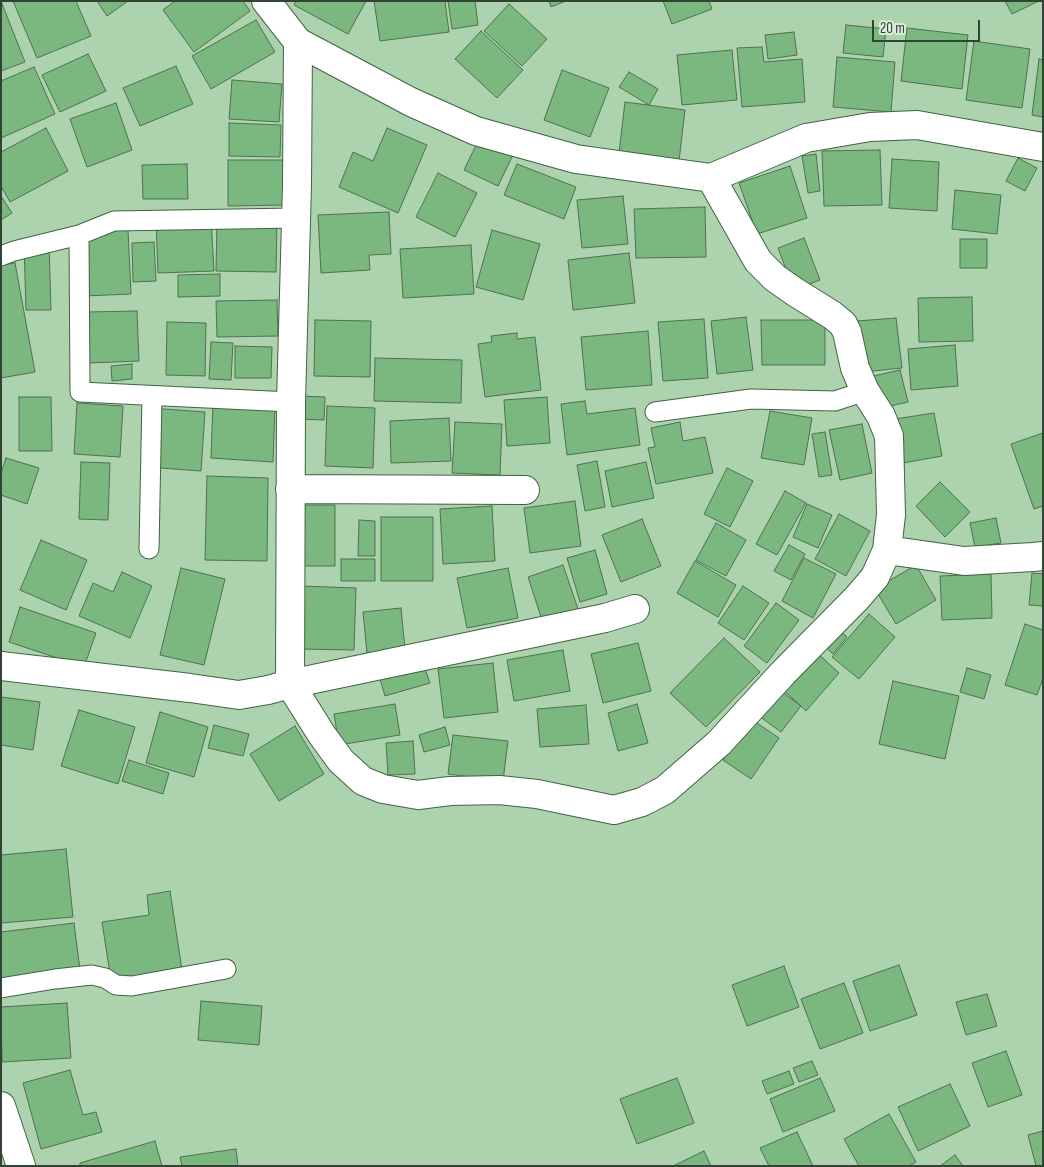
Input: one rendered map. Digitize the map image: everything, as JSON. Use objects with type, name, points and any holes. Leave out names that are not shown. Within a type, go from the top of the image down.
[{"type":"street","points":[[266,1],[298,42],[410,102],[476,131],[576,159],[711,178],[806,138],[870,127],[917,125],[1043,147]]},
{"type":"street","points":[[298,42],[291,402],[290,684],[341,761],[363,781],[382,788],[418,795],[450,791],[499,790],[537,794],[614,810],[642,802],[665,790],[720,743],[783,673],[857,598],[875,577],[887,550],[891,515],[889,436],[881,416],[865,390],[855,368],[847,332],[842,324],[832,315],[788,288],[758,261],[711,178]]},
{"type":"street","points":[[290,489],[525,490]]},
{"type":"street","points":[[887,550],[964,561],[1043,556]]},
{"type":"street","points":[[1,666],[180,686],[239,695],[605,618],[635,608]]},
{"type":"street","points":[[1,1106],[22,1166]]},
{"type":"lane","points":[[1,256],[79,235],[114,221],[296,218]]},
{"type":"lane","points":[[79,235],[80,392],[291,402]]},
{"type":"lane","points":[[655,412],[751,399],[835,401],[865,390]]},
{"type":"lane","points":[[149,549],[152,396]]},
{"type":"lane","points":[[1,988],[92,975],[105,978],[116,985],[132,986],[226,969]]},
{"type":"building","points":[[1,1],[25,62],[1,71]]},
{"type":"building","points":[[13,1],[76,1],[91,36],[37,58]]},
{"type":"building","points":[[97,1],[128,1],[107,16]]},
{"type":"building","points":[[175,1],[243,1],[250,11],[194,52],[163,10]]},
{"type":"building","points":[[296,1],[366,1],[348,34],[294,5]]},
{"type":"building","points":[[374,1],[445,1],[449,32],[380,41]]},
{"type":"building","points":[[448,1],[475,1],[478,25],[452,29]]},
{"type":"building","points":[[549,1],[566,1],[551,7]]},
{"type":"building","points":[[663,1],[709,1],[712,9],[672,24]]},
{"type":"building","points":[[1005,1],[1039,1],[1012,14]]},
{"type":"building","points":[[509,4],[547,39],[522,66],[484,31]]},
{"type":"building","points":[[256,20],[275,52],[211,89],[192,56]]},
{"type":"building","points":[[846,25],[886,29],[883,57],[843,53]]},
{"type":"building","points":[[907,28],[968,35],[962,89],[901,81]]},
{"type":"building","points":[[481,31],[523,70],[497,98],[455,59]]},
{"type":"building","points":[[794,32],[797,55],[768,59],[765,35]]},
{"type":"building","points":[[974,41],[1030,49],[1022,108],[966,100]]},
{"type":"building","points":[[762,47],[764,62],[802,59],[805,102],[742,107],[737,48]]},
{"type":"building","points":[[732,50],[737,100],[682,105],[677,55]]},
{"type":"building","points":[[88,54],[106,91],[60,112],[42,75]]},
{"type":"building","points":[[837,57],[895,62],[891,112],[833,107]]},
{"type":"building","points":[[1039,59],[1043,60],[1043,117],[1032,115]]},
{"type":"building","points":[[176,66],[193,104],[140,126],[123,88]]},
{"type":"building","points":[[34,67],[55,114],[1,138],[1,81]]},
{"type":"building","points":[[562,70],[609,88],[590,137],[544,120]]},
{"type":"building","points":[[629,72],[658,89],[649,105],[619,87]]},
{"type":"building","points":[[232,80],[282,84],[279,122],[229,119]]},
{"type":"building","points":[[625,102],[685,110],[679,161],[619,153]]},
{"type":"building","points":[[116,103],[132,150],[87,167],[70,119]]},
{"type":"building","points":[[229,123],[281,125],[280,157],[229,156]]},
{"type":"building","points":[[46,128],[68,171],[10,202],[1,186],[1,152]]},
{"type":"building","points":[[387,128],[427,145],[398,213],[339,187],[353,152],[373,161]]},
{"type":"building","points":[[479,139],[513,155],[498,186],[464,170]]},
{"type":"building","points":[[880,150],[882,205],[824,206],[822,151]]},
{"type":"building","points":[[816,154],[820,191],[808,193],[802,156]]},
{"type":"building","points":[[1018,158],[1037,168],[1025,191],[1006,181]]},
{"type":"building","points":[[892,159],[939,162],[937,211],[889,208]]},
{"type":"building","points":[[228,160],[286,160],[286,205],[228,206]]},
{"type":"building","points":[[187,164],[188,199],[143,199],[142,165]]},
{"type":"building","points":[[517,164],[576,187],[564,219],[504,195]]},
{"type":"building","points":[[790,166],[807,218],[757,234],[739,183]]},
{"type":"building","points":[[438,173],[477,193],[455,237],[416,217]]},
{"type":"building","points":[[955,190],[1001,195],[997,234],[952,229]]},
{"type":"building","points":[[1,196],[12,213],[1,220]]},
{"type":"building","points":[[623,196],[628,244],[582,248],[577,200]]},
{"type":"building","points":[[705,207],[706,257],[636,258],[634,209]]},
{"type":"building","points":[[389,212],[391,254],[369,255],[370,270],[321,273],[318,215]]},
{"type":"building","points":[[211,218],[214,271],[158,273],[156,220]]},
{"type":"building","points":[[217,220],[277,221],[276,272],[216,271]]},
{"type":"building","points":[[128,230],[131,294],[84,296],[81,232]]},
{"type":"building","points":[[492,230],[540,244],[523,300],[476,287]]},
{"type":"building","points":[[804,238],[820,280],[794,290],[778,248]]},
{"type":"building","points":[[960,239],[987,239],[987,268],[960,268]]},
{"type":"building","points":[[154,242],[156,281],[133,282],[132,243]]},
{"type":"building","points":[[49,244],[51,310],[26,310],[24,245]]},
{"type":"building","points":[[471,245],[474,294],[403,298],[400,249]]},
{"type":"building","points":[[629,253],[635,303],[573,310],[568,260]]},
{"type":"building","points":[[15,263],[35,372],[1,378],[1,265]]},
{"type":"building","points":[[220,274],[220,296],[178,297],[178,275]]},
{"type":"building","points":[[972,297],[973,341],[919,342],[918,298]]},
{"type":"building","points":[[277,300],[278,336],[217,337],[216,301]]},
{"type":"building","points":[[137,311],[139,361],[89,363],[87,312]]},
{"type":"building","points":[[746,317],[753,370],[717,374],[711,321]]},
{"type":"building","points":[[896,318],[902,368],[863,372],[857,321]]},
{"type":"building","points":[[704,319],[708,378],[663,381],[658,322]]},
{"type":"building","points":[[315,320],[371,321],[370,377],[314,376]]},
{"type":"building","points":[[761,320],[825,320],[825,365],[762,365]]},
{"type":"building","points":[[167,322],[206,323],[205,376],[166,375]]},
{"type":"building","points":[[648,331],[652,385],[586,390],[581,337]]},
{"type":"building","points":[[517,333],[517,339],[535,337],[541,390],[485,397],[478,344],[492,342],[491,336]]},
{"type":"building","points":[[211,342],[233,343],[231,380],[209,379]]},
{"type":"building","points":[[955,345],[958,386],[911,390],[908,349]]},
{"type":"building","points":[[235,346],[272,347],[271,378],[235,378]]},
{"type":"building","points":[[375,358],[462,360],[461,403],[374,401]]},
{"type":"building","points":[[132,364],[132,379],[112,381],[111,366]]},
{"type":"building","points":[[900,370],[908,402],[877,409],[869,377]]},
{"type":"building","points":[[299,396],[325,397],[324,420],[299,419]]},
{"type":"building","points":[[19,397],[51,397],[52,451],[19,451]]},
{"type":"building","points":[[547,397],[550,443],[507,446],[504,400]]},
{"type":"building","points":[[585,401],[587,414],[635,408],[640,445],[567,455],[561,404]]},
{"type":"building","points":[[77,403],[123,406],[120,457],[74,454]]},
{"type":"building","points":[[213,403],[275,407],[273,462],[211,458]]},
{"type":"building","points":[[327,406],[375,408],[373,468],[325,466]]},
{"type":"building","points":[[151,408],[205,412],[201,471],[147,467]]},
{"type":"building","points":[[770,411],[812,418],[804,465],[761,458]]},
{"type":"building","points":[[934,413],[942,456],[903,463],[895,419]]},
{"type":"building","points":[[449,418],[451,461],[391,463],[390,421]]},
{"type":"building","points":[[455,422],[502,424],[500,475],[452,473]]},
{"type":"building","points":[[680,422],[683,441],[705,437],[713,473],[656,484],[648,448],[655,447],[651,428]]},
{"type":"building","points":[[862,424],[872,473],[840,480],[829,430]]},
{"type":"building","points":[[825,432],[832,475],[819,477],[812,434]]},
{"type":"building","points":[[1043,433],[1043,506],[1034,509],[1011,444]]},
{"type":"building","points":[[6,458],[39,468],[27,504],[1,495],[1,473]]},
{"type":"building","points":[[597,461],[605,507],[585,511],[577,465]]},
{"type":"building","points":[[81,462],[110,463],[108,520],[79,519]]},
{"type":"building","points":[[646,462],[654,498],[612,507],[605,471]]},
{"type":"building","points":[[727,468],[753,481],[730,527],[704,514]]},
{"type":"building","points":[[207,476],[268,478],[267,561],[205,560]]},
{"type":"building","points":[[940,482],[970,512],[945,537],[916,506]]},
{"type":"building","points":[[785,491],[806,503],[777,555],[756,544]]},
{"type":"building","points":[[575,501],[581,546],[530,553],[524,508]]},
{"type":"building","points":[[807,504],[832,515],[818,548],[793,537]]},
{"type":"building","points":[[300,505],[335,505],[335,566],[300,566]]},
{"type":"building","points":[[492,506],[495,561],[443,564],[440,509]]},
{"type":"building","points":[[839,514],[870,531],[846,576],[815,559]]},
{"type":"building","points":[[381,517],[433,517],[433,581],[381,581]]},
{"type":"building","points":[[996,518],[1001,543],[975,547],[970,523]]},
{"type":"building","points":[[642,519],[661,566],[621,582],[602,535]]},
{"type":"building","points":[[359,520],[375,521],[375,556],[358,556]]},
{"type":"building","points":[[716,523],[746,540],[726,576],[696,560]]},
{"type":"building","points":[[41,540],[87,560],[66,610],[20,590]]},
{"type":"building","points":[[789,545],[805,554],[791,580],[774,571]]},
{"type":"building","points":[[595,550],[607,594],[580,602],[567,558]]},
{"type":"building","points":[[804,558],[836,574],[813,618],[782,601]]},
{"type":"building","points":[[341,559],[375,559],[375,581],[341,581]]},
{"type":"building","points":[[695,561],[736,585],[718,617],[677,593]]},
{"type":"building","points":[[563,565],[578,609],[542,620],[528,577]]},
{"type":"building","points":[[916,565],[936,600],[896,624],[875,589]]},
{"type":"building","points":[[181,568],[225,579],[204,665],[160,655]]},
{"type":"building","points":[[508,568],[518,618],[467,628],[457,578]]},
{"type":"building","points":[[122,572],[152,586],[130,638],[79,616],[93,583],[113,592]]},
{"type":"building","points":[[1032,573],[1043,574],[1043,606],[1029,605]]},
{"type":"building","points":[[991,574],[992,618],[942,620],[940,576]]},
{"type":"building","points":[[302,586],[356,588],[354,650],[299,649]]},
{"type":"building","points":[[743,586],[769,603],[744,640],[718,623]]},
{"type":"building","points":[[776,603],[799,620],[767,663],[744,646]]},
{"type":"building","points":[[20,607],[96,633],[84,667],[9,642]]},
{"type":"building","points":[[401,608],[405,649],[367,653],[363,612]]},
{"type":"building","points":[[869,614],[895,637],[859,679],[832,657]]},
{"type":"building","points":[[1025,624],[1043,630],[1043,678],[1037,695],[1005,685]]},
{"type":"building","points":[[835,626],[847,637],[833,654],[821,643]]},
{"type":"building","points":[[724,638],[760,672],[706,727],[670,693]]},
{"type":"building","points":[[638,643],[651,691],[603,703],[591,654]]},
{"type":"building","points":[[812,648],[839,673],[806,711],[778,685]]},
{"type":"building","points":[[563,650],[570,691],[514,701],[507,660]]},
{"type":"building","points":[[423,663],[430,683],[385,696],[379,676]]},
{"type":"building","points":[[493,663],[498,712],[444,718],[438,669]]},
{"type":"building","points":[[967,668],[991,675],[984,699],[960,692]]},
{"type":"building","points":[[893,681],[959,696],[945,759],[879,744]]},
{"type":"building","points":[[774,686],[801,706],[781,732],[755,713]]},
{"type":"building","points":[[1,697],[40,702],[33,750],[1,745]]},
{"type":"building","points":[[395,704],[400,735],[339,745],[334,714]]},
{"type":"building","points":[[637,704],[648,743],[618,751],[608,713]]},
{"type":"building","points":[[586,705],[589,744],[540,747],[537,709]]},
{"type":"building","points":[[79,710],[135,727],[118,784],[61,766]]},
{"type":"building","points":[[160,712],[208,727],[194,777],[146,763]]},
{"type":"building","points":[[751,719],[779,738],[751,779],[723,760]]},
{"type":"building","points":[[214,725],[249,734],[243,756],[208,748]]},
{"type":"building","points":[[295,726],[324,774],[279,801],[250,754]]},
{"type":"building","points":[[445,727],[450,745],[424,752],[419,735]]},
{"type":"building","points":[[453,735],[508,741],[503,781],[448,774]]},
{"type":"building","points":[[413,741],[415,774],[388,775],[386,743]]},
{"type":"building","points":[[129,760],[169,773],[163,794],[122,781]]},
{"type":"building","points":[[66,849],[73,917],[1,923],[1,855]]},
{"type":"building","points":[[170,891],[182,970],[111,980],[102,922],[149,915],[147,895]]},
{"type":"building","points":[[74,923],[80,970],[1,981],[1,932]]},
{"type":"building","points":[[899,965],[917,1015],[870,1031],[853,981]]},
{"type":"building","points":[[784,966],[799,1007],[747,1026],[732,985]]},
{"type":"building","points":[[844,983],[863,1033],[820,1049],[801,999]]},
{"type":"building","points":[[987,994],[997,1026],[966,1035],[956,1002]]},
{"type":"building","points":[[201,1001],[262,1006],[259,1045],[198,1040]]},
{"type":"building","points":[[67,1003],[71,1058],[2,1062],[1,1007]]},
{"type":"building","points":[[1006,1051],[1022,1095],[988,1107],[972,1063]]},
{"type":"building","points":[[812,1061],[818,1075],[799,1082],[793,1068]]},
{"type":"building","points":[[70,1070],[83,1115],[96,1112],[102,1132],[41,1149],[23,1083]]},
{"type":"building","points":[[789,1071],[794,1084],[767,1094],[762,1081]]},
{"type":"building","points":[[677,1078],[694,1123],[637,1144],[620,1099]]},
{"type":"building","points":[[820,1078],[835,1111],[783,1132],[770,1099]]},
{"type":"building","points":[[950,1084],[970,1126],[918,1151],[898,1107]]},
{"type":"building","points":[[889,1114],[916,1162],[909,1166],[859,1166],[844,1139]]},
{"type":"building","points":[[1043,1131],[1043,1166],[1036,1166],[1028,1135]]},
{"type":"building","points":[[797,1132],[813,1166],[769,1166],[760,1148]]},
{"type":"building","points":[[155,1141],[162,1166],[80,1166],[80,1163]]},
{"type":"building","points":[[236,1149],[238,1166],[182,1166],[180,1157]]},
{"type":"building","points":[[704,1151],[711,1166],[673,1166]]},
{"type":"building","points":[[955,1155],[963,1166],[940,1166]]}]
